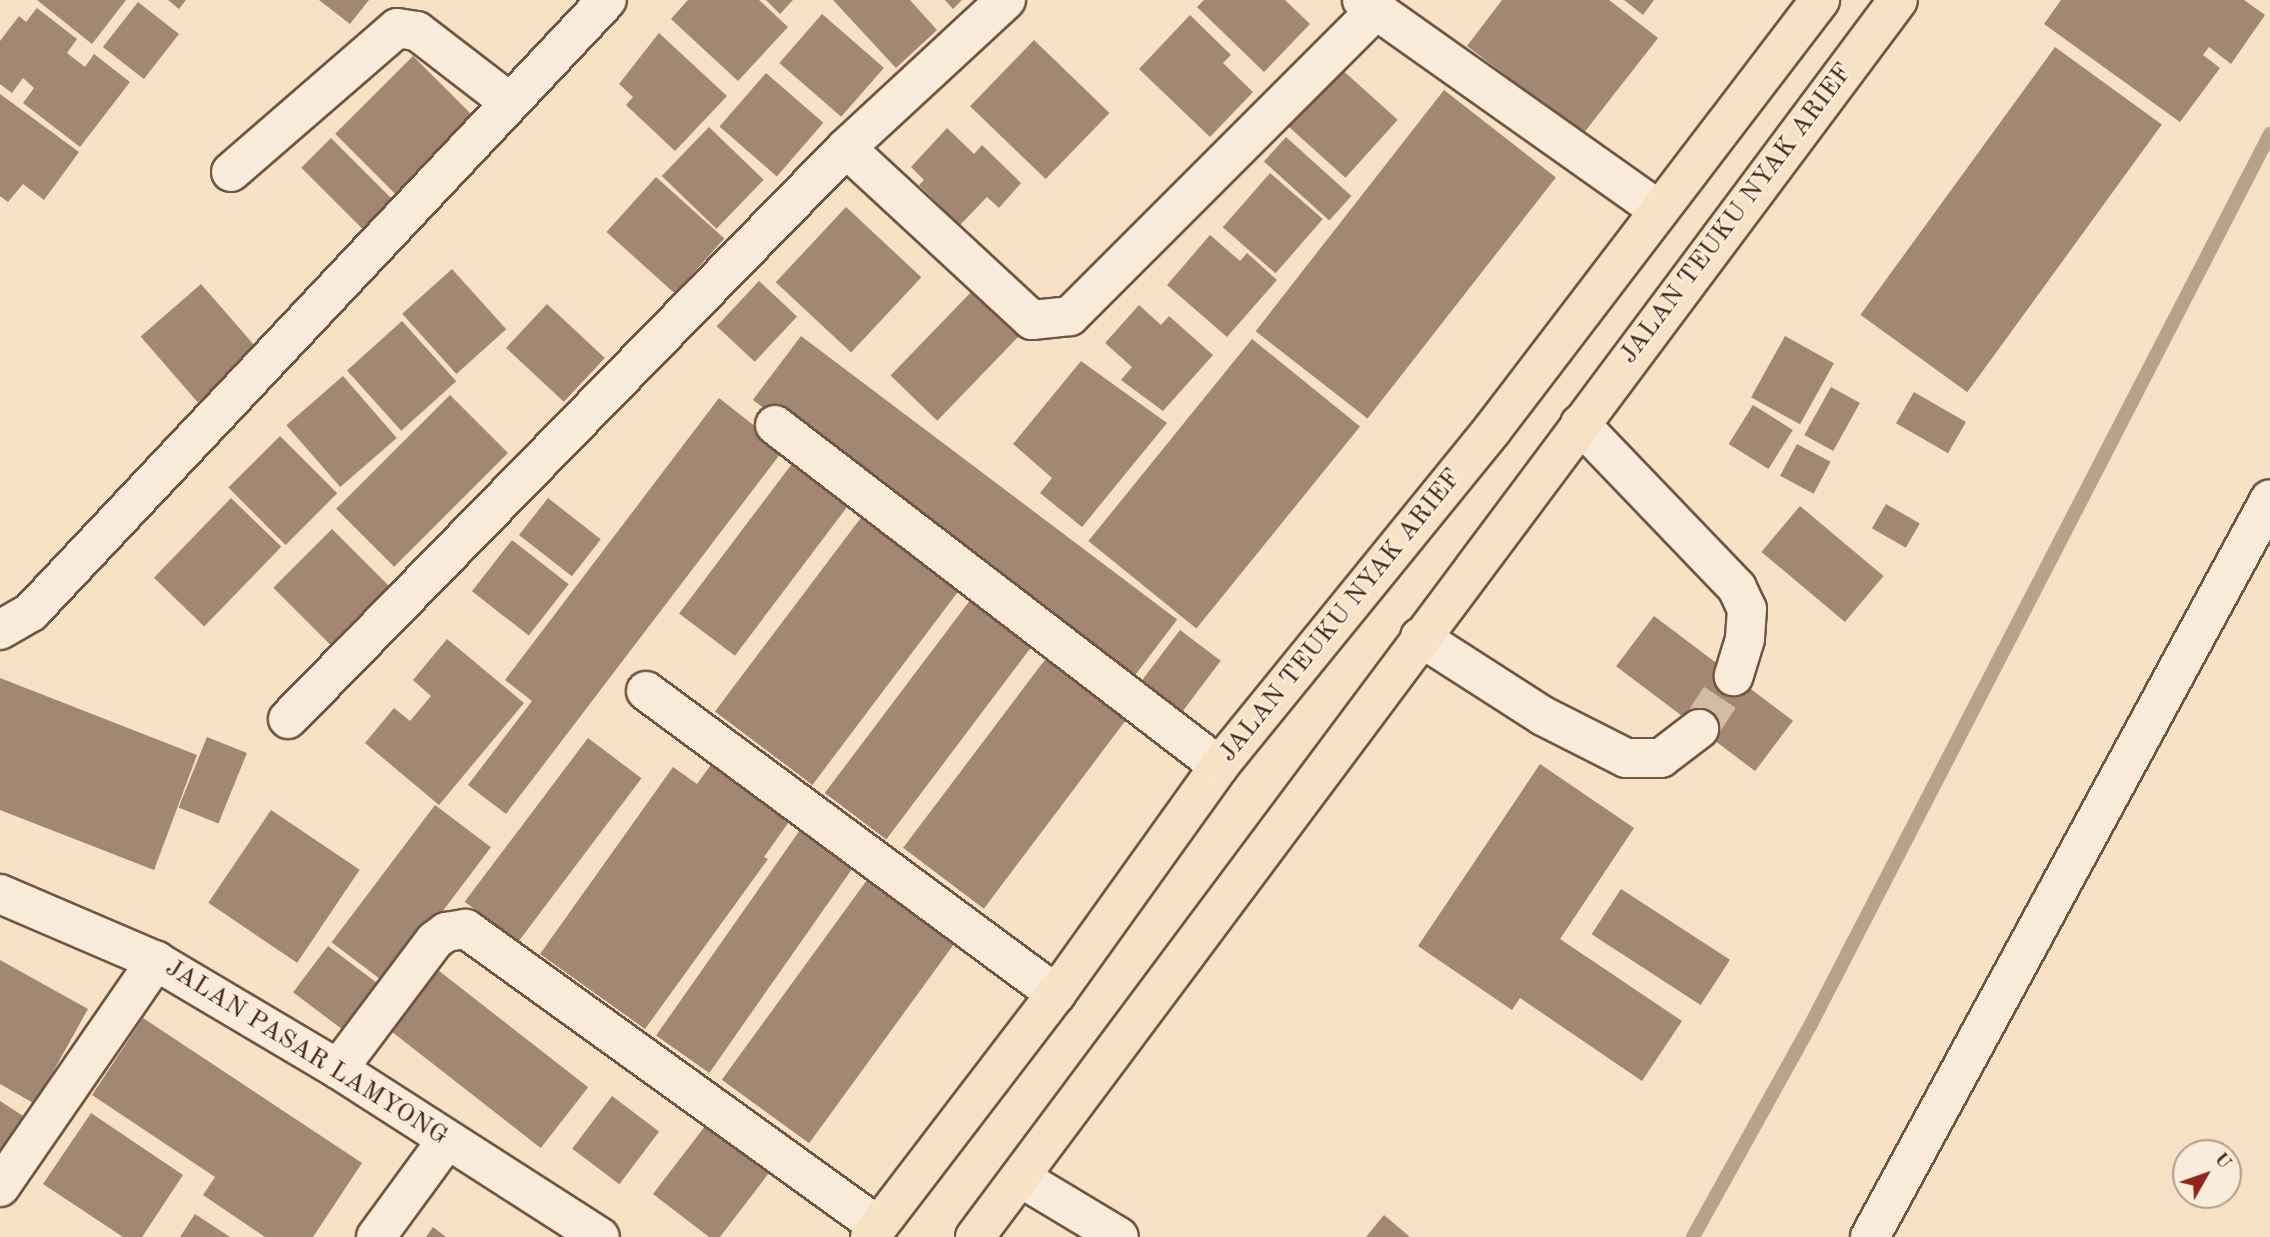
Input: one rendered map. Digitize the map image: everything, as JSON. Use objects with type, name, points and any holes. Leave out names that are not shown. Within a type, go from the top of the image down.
[{"type":"main road","name":"JALAN TEUKU NYAK ARIEF","points":[[874,1232],[1056,994],[1219,766],[1492,430],[1820,0]]},
{"type":"main road","name":"JALAN TEUKU NYAK ARIEF","points":[[975,1237],[1420,637],[1898,0]]},
{"type":"street","points":[[0,630],[32,612],[508,101],[607,0]]},
{"type":"street","points":[[288,719],[846,148],[1006,0]]},
{"type":"street","points":[[846,148],[1032,320],[1070,316],[1369,6],[1659,210]]},
{"type":"street","points":[[231,172],[397,28],[417,31],[508,101]]},
{"type":"street","points":[[1580,424],[1737,588],[1747,609],[1745,639],[1734,676]]},
{"type":"street","points":[[775,425],[1219,766]]},
{"type":"street","points":[[1870,1237],[2270,499]]},
{"type":"street","points":[[1420,637],[1543,716],[1626,758],[1661,758],[1699,729]]},
{"type":"street","points":[[646,691],[1056,994]]},
{"type":"street","name":"JALAN PASAR LAMYONG","points":[[0,894],[156,961],[338,1069],[600,1237]]},
{"type":"street","points":[[338,1069],[435,940],[446,932],[466,929],[874,1232]]},
{"type":"street","points":[[0,1187],[156,961]]},
{"type":"street","points":[[376,1237],[447,1140]]},
{"type":"street","points":[[1021,1178],[1119,1237]]},
{"type":"building","points":[[37,0],[126,0],[92,44]]},
{"type":"building","points":[[168,0],[186,0],[179,9]]},
{"type":"building","points":[[319,0],[369,0],[350,24]]},
{"type":"building","points":[[688,0],[759,0],[788,27],[738,81],[671,19]]},
{"type":"building","points":[[766,0],[793,0],[780,14]]},
{"type":"building","points":[[833,0],[910,0],[937,30],[896,68]]},
{"type":"building","points":[[945,0],[962,0],[953,9]]},
{"type":"building","points":[[1204,0],[1285,0],[1310,24],[1264,72],[1197,7]]},
{"type":"building","points":[[1502,0],[1609,0],[1658,38],[1583,134],[1467,46]]},
{"type":"building","points":[[1624,0],[1654,0],[1643,15]]},
{"type":"building","points":[[2061,0],[2244,0],[2265,15],[2231,64],[2209,47],[2203,55],[2220,68],[2180,122],[2044,24]]},
{"type":"building","points":[[138,2],[179,34],[144,79],[103,47]]},
{"type":"building","points":[[37,8],[77,39],[67,53],[85,67],[94,54],[130,82],[80,147],[23,103],[34,88],[23,78],[12,93],[0,84],[0,41],[19,16],[26,22]]},
{"type":"building","points":[[822,14],[884,68],[841,117],[779,63]]},
{"type":"building","points":[[1190,15],[1231,55],[1223,63],[1253,92],[1210,137],[1139,69]]},
{"type":"building","points":[[659,33],[727,96],[675,151],[626,105],[633,97],[619,84]]},
{"type":"building","points":[[1034,40],[1110,113],[1046,179],[970,106]]},
{"type":"building","points":[[2055,47],[2162,125],[1967,392],[1860,315]]},
{"type":"building","points":[[413,56],[473,116],[395,194],[335,134]]},
{"type":"building","points":[[1339,67],[1398,120],[1346,178],[1287,125]]},
{"type":"building","points":[[766,73],[823,123],[777,176],[719,127]]},
{"type":"building","points":[[1444,90],[1556,177],[1368,419],[1256,331]]},
{"type":"building","points":[[0,94],[79,152],[44,200],[23,184],[8,202],[0,196]]},
{"type":"building","points":[[709,127],[764,180],[716,229],[662,176]]},
{"type":"building","points":[[947,128],[974,154],[982,145],[1021,183],[999,208],[987,197],[960,225],[919,185],[924,180],[911,167]]},
{"type":"building","points":[[1286,137],[1351,196],[1329,220],[1264,162]]},
{"type":"building","points":[[331,138],[397,204],[367,233],[301,168]]},
{"type":"building","points":[[1270,173],[1323,219],[1276,273],[1223,227]]},
{"type":"building","points":[[656,177],[724,239],[675,294],[606,232]]},
{"type":"building","points":[[846,207],[921,277],[851,353],[776,282]]},
{"type":"building","points":[[1210,235],[1240,261],[1247,253],[1277,280],[1227,337],[1167,285]]},
{"type":"building","points":[[452,269],[506,329],[456,374],[402,314]]},
{"type":"building","points":[[759,281],[797,316],[755,362],[717,326]]},
{"type":"building","points":[[201,284],[258,350],[198,402],[141,336]]},
{"type":"building","points":[[976,287],[1023,332],[937,421],[891,375]]},
{"type":"building","points":[[547,304],[605,358],[564,402],[506,348]]},
{"type":"building","points":[[1139,305],[1161,325],[1169,316],[1213,355],[1163,411],[1121,380],[1132,367],[1105,343]]},
{"type":"building","points":[[402,321],[456,381],[401,431],[347,371]]},
{"type":"building","points":[[801,336],[1177,619],[1129,683],[753,400]]},
{"type":"building","points":[[1785,336],[1834,363],[1800,424],[1751,397]]},
{"type":"building","points":[[1252,339],[1360,426],[1196,629],[1088,541]]},
{"type":"building","points":[[1081,361],[1167,423],[1082,527],[1040,493],[1052,478],[1013,444]]},
{"type":"building","points":[[343,376],[397,438],[340,487],[286,425]]},
{"type":"building","points":[[1831,387],[1860,403],[1833,451],[1804,435]]},
{"type":"building","points":[[1914,392],[1966,422],[1948,453],[1896,423]]},
{"type":"building","points":[[450,395],[508,453],[394,567],[336,509]]},
{"type":"building","points":[[719,398],[784,449],[506,814],[468,785],[532,701],[505,680]]},
{"type":"building","points":[[1753,405],[1793,430],[1768,469],[1729,444]]},
{"type":"building","points":[[280,436],[337,493],[286,545],[228,488]]},
{"type":"building","points":[[1797,444],[1831,462],[1814,494],[1780,476]]},
{"type":"building","points":[[794,461],[850,503],[735,656],[679,614]]},
{"type":"building","points":[[231,498],[281,547],[204,626],[154,578]]},
{"type":"building","points":[[548,498],[601,539],[572,576],[519,535]]},
{"type":"building","points":[[1886,504],[1920,524],[1906,548],[1872,528]]},
{"type":"building","points":[[1800,506],[1883,576],[1845,622],[1761,552]]},
{"type":"building","points":[[866,511],[963,584],[812,785],[715,711]]},
{"type":"building","points":[[332,529],[389,586],[331,645],[273,588]]},
{"type":"building","points":[[512,540],[569,584],[529,636],[472,591]]},
{"type":"building","points":[[974,595],[1035,641],[886,839],[825,793]]},
{"type":"building","points":[[1654,616],[1793,721],[1755,771],[1616,666]]},
{"type":"building","points":[[1180,630],[1221,661],[1179,716],[1138,685]]},
{"type":"building","points":[[447,639],[524,703],[439,805],[365,743],[394,708],[410,721],[431,696],[413,680]]},
{"type":"building","points":[[1053,649],[1134,710],[984,909],[903,848]]},
{"type":"building","points":[[0,678],[197,755],[154,870],[0,810]]},
{"type":"building","points":[[207,737],[247,753],[218,824],[179,807]]},
{"type":"building","points":[[588,738],[642,778],[518,942],[465,902]]},
{"type":"building","points":[[713,762],[791,819],[764,857],[768,859],[645,1029],[540,954],[673,767],[697,784]]},
{"type":"building","points":[[1540,764],[1634,828],[1560,939],[1682,1021],[1642,1081],[1520,998],[1512,1010],[1418,946]]},
{"type":"building","points":[[435,805],[491,847],[387,984],[331,942]]},
{"type":"building","points":[[271,810],[360,870],[297,963],[208,903]]},
{"type":"building","points":[[800,830],[853,867],[709,1073],[656,1036]]},
{"type":"building","points":[[867,880],[954,943],[809,1143],[722,1080]]},
{"type":"building","points":[[1621,889],[1730,960],[1701,1005],[1592,934]]},
{"type":"building","points":[[328,946],[381,986],[346,1032],[293,992]]},
{"type":"building","points":[[0,960],[88,1009],[35,1104],[0,1084]]},
{"type":"building","points":[[429,963],[588,1087],[541,1148],[382,1024]]},
{"type":"building","points":[[143,1018],[362,1163],[313,1237],[265,1237],[203,1195],[215,1177],[92,1095]]},
{"type":"building","points":[[612,1096],[659,1132],[619,1184],[572,1149]]},
{"type":"building","points":[[0,1101],[31,1121],[0,1171]]},
{"type":"building","points":[[91,1113],[183,1175],[142,1237],[123,1237],[43,1184]]},
{"type":"building","points":[[712,1117],[775,1165],[720,1237],[709,1237],[653,1194]]},
{"type":"building","points":[[195,1214],[230,1237],[180,1237]]},
{"type":"building","points":[[1384,1215],[1410,1237],[1366,1237]]},
{"type":"building","points":[[433,1227],[446,1237],[426,1237]]},
{"type":"waterway","points":[[1693,1237],[1810,1026],[2270,134]]},
{"type":"tunnel","points":[[1699,729],[1734,676]]}]
